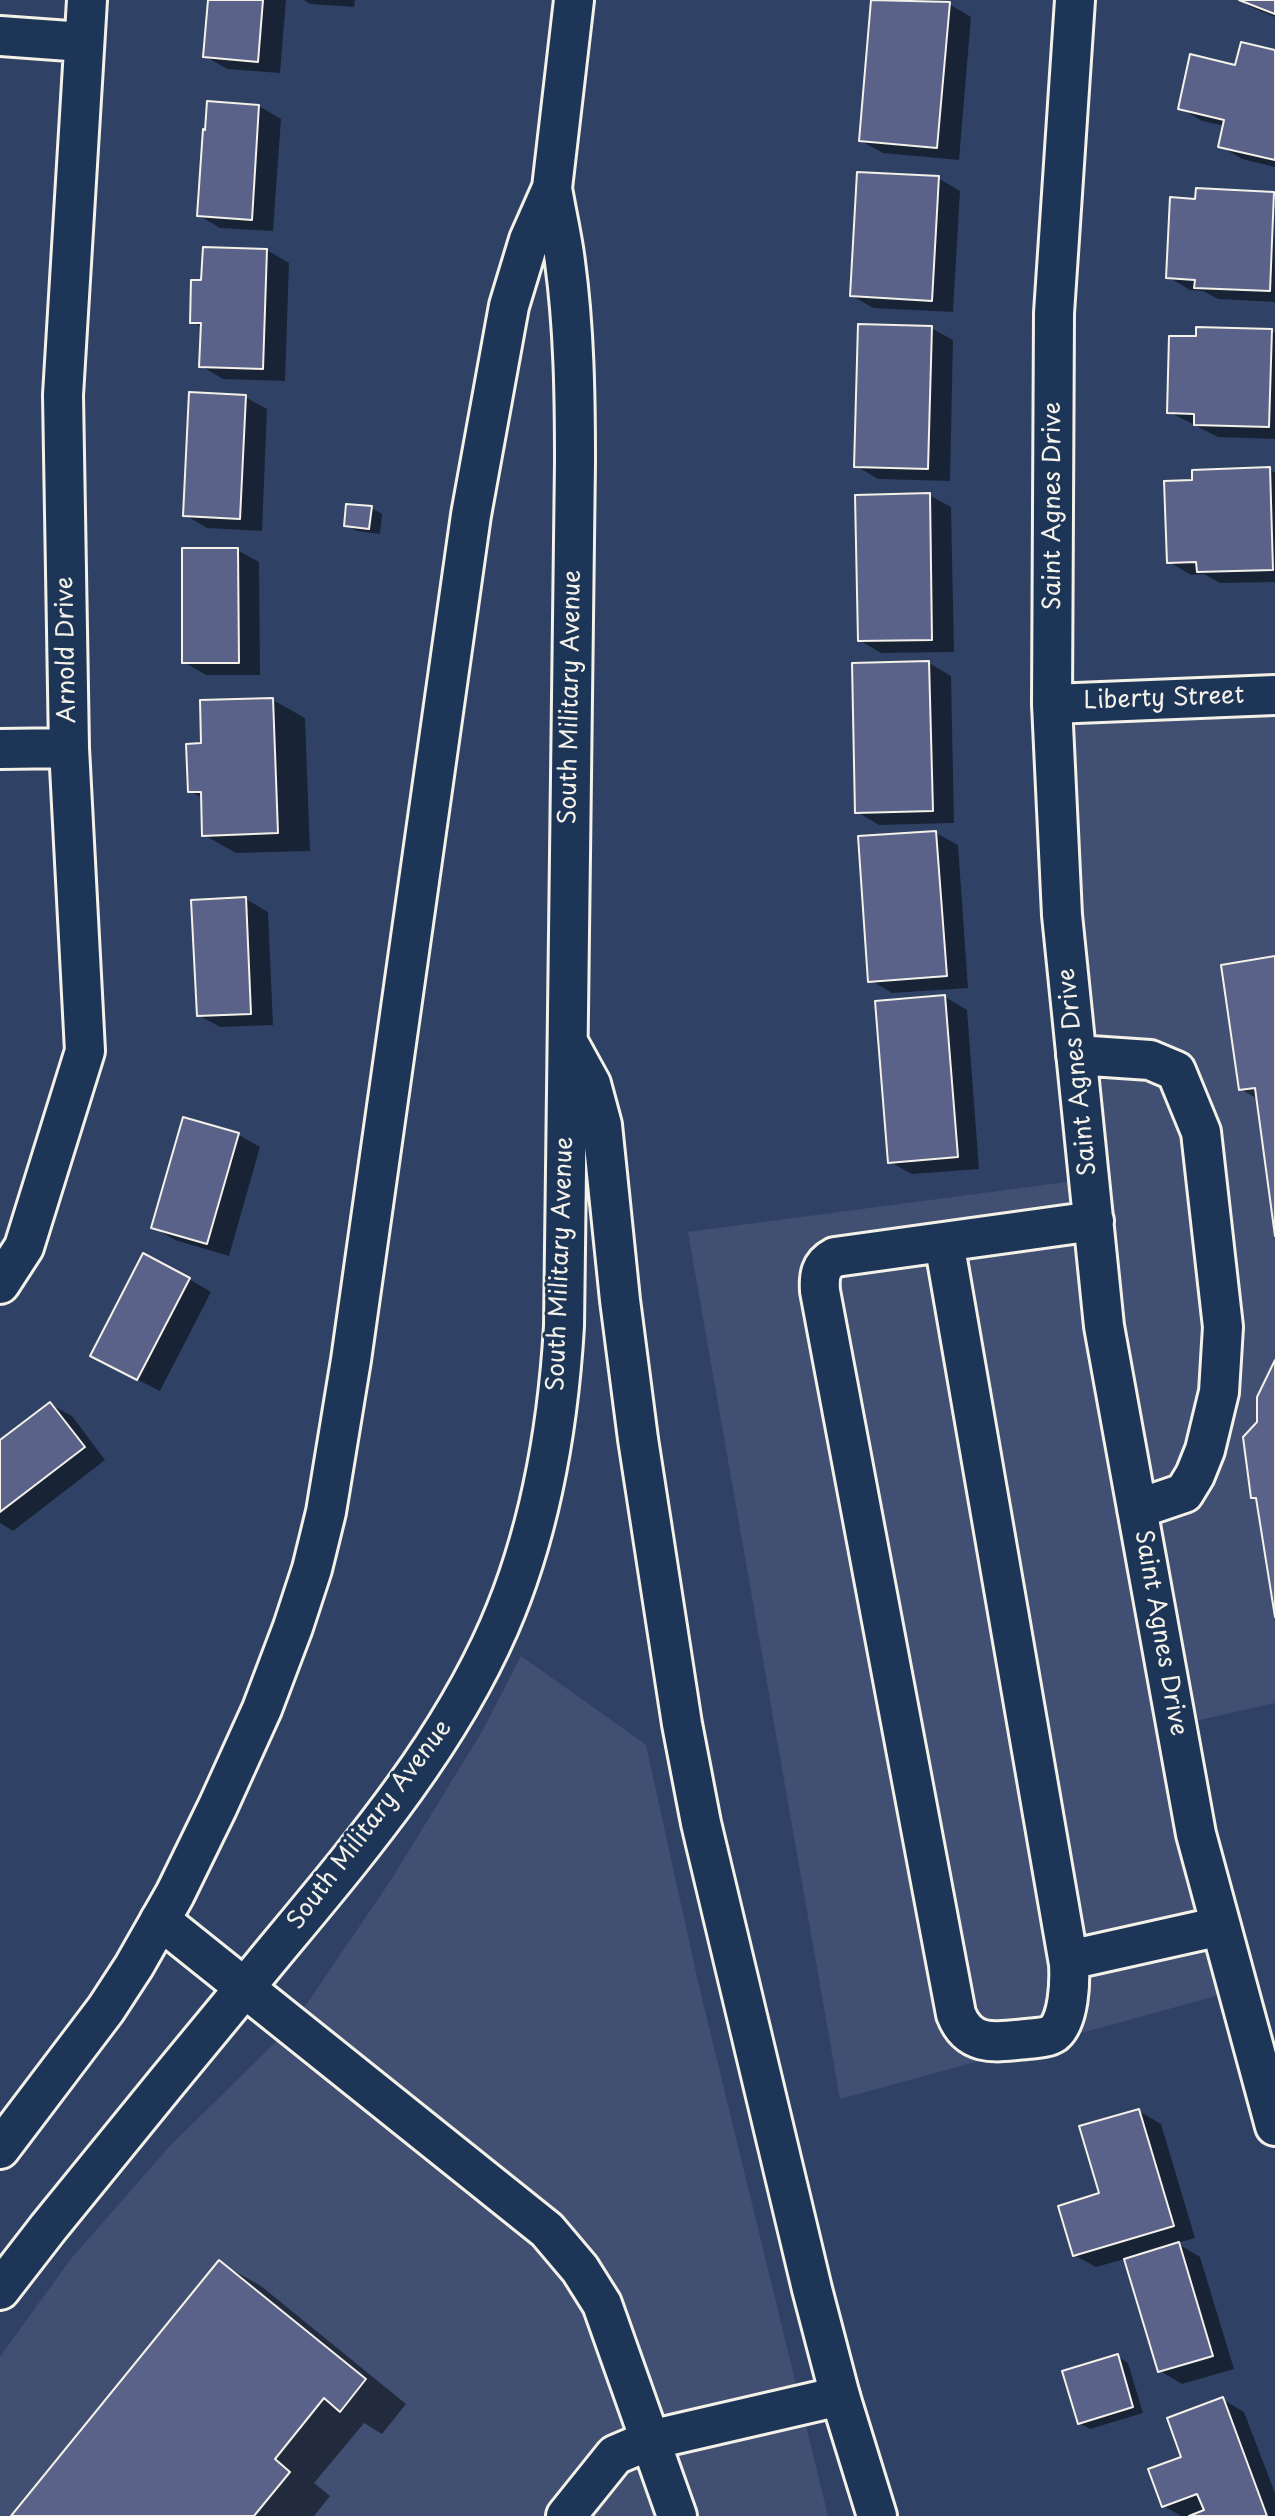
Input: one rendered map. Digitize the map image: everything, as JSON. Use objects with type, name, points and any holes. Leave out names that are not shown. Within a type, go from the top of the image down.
[{"type":"main road","name":"Arnold Drive","points":[[0,1284],[24,1247],[85,1051],[69,748],[63,395],[87,0]]},
{"type":"main road","name":"South Military Avenue","points":[[0,2290],[353,1856],[433,1746],[467,1691],[488,1650],[521,1567],[549,1454],[562,1359],[575,412],[566,272],[552,188],[574,0]]},
{"type":"main road","name":"Saint Agnes Drive","points":[[1075,0],[1054,313],[1052,704],[1062,915],[1104,1326],[1196,1834],[1275,2126]]},
{"type":"main road","points":[[0,36],[83,42]]},
{"type":"main road","name":"South Military Avenue","points":[[0,2149],[106,2009],[160,1920],[218,1806],[274,1679],[303,1597],[326,1512],[351,1360],[478,475],[509,306],[529,240],[552,188]]},
{"type":"main road","name":"Liberty Street","points":[[1052,704],[1275,695]]},
{"type":"main road","points":[[0,749],[69,748]]},
{"type":"main road","points":[[566,1039],[591,1084],[602,1125],[636,1429],[676,1687],[701,1823],[794,2216],[840,2396],[877,2516]]},
{"type":"main road","points":[[1076,1055],[1150,1060],[1176,1071],[1201,1132],[1223,1327],[1219,1392],[1205,1450],[1184,1493],[1137,1509]]},
{"type":"main road","points":[[944,1241],[1069,1960],[1070,1984],[1062,2021],[1053,2033],[1041,2038],[992,2042],[961,2027],[951,1987],[820,1291],[822,1269],[827,1261],[835,1257],[944,1241],[1094,1221]]},
{"type":"main road","points":[[160,1920],[547,2230],[580,2269],[603,2304],[677,2516]]},
{"type":"main road","points":[[1069,1960],[1221,1926]]},
{"type":"main road","points":[[566,2516],[615,2455],[650,2440],[840,2396]]},
{"type":"shaded area","points":[[1275,695],[1275,1703],[1177,1725],[1238,1990],[840,2099],[688,1232],[1089,1179],[1052,704]]},
{"type":"shaded area","points":[[521,1656],[646,1745],[698,1982],[828,2516],[0,2516],[0,2357],[70,2260],[169,2147],[291,2027],[391,1880],[483,1730]]},
{"type":"building","points":[[208,0],[263,0],[258,62],[203,57]]},
{"type":"building","points":[[871,0],[950,2],[937,148],[859,141]]},
{"type":"building","points":[[1239,0],[1275,0],[1275,14]]},
{"type":"building","points":[[1241,42],[1275,50],[1275,160],[1218,147],[1224,120],[1178,109],[1190,54],[1235,65]]},
{"type":"building","points":[[207,101],[259,105],[252,220],[197,216]]},
{"type":"building","points":[[857,172],[939,176],[932,301],[850,296]]},
{"type":"building","points":[[1196,188],[1274,192],[1270,291],[1194,288],[1195,280],[1166,278],[1170,197],[1195,199]]},
{"type":"building","points":[[203,247],[267,249],[263,369],[199,367],[201,323],[190,323],[191,280],[201,280]]},
{"type":"building","points":[[858,324],[932,326],[928,469],[854,467]]},
{"type":"building","points":[[1196,327],[1272,329],[1269,427],[1194,425],[1194,414],[1167,413],[1169,336],[1196,336]]},
{"type":"building","points":[[189,392],[246,395],[240,519],[183,516]]},
{"type":"building","points":[[1270,467],[1273,570],[1197,572],[1196,562],[1167,563],[1164,481],[1192,480],[1192,470]]},
{"type":"building","points":[[930,493],[932,640],[858,641],[855,495]]},
{"type":"building","points":[[346,504],[372,506],[369,529],[344,526]]},
{"type":"building","points":[[182,548],[238,548],[239,663],[182,663]]},
{"type":"building","points":[[929,661],[933,811],[855,813],[852,663]]},
{"type":"building","points":[[273,698],[278,833],[202,836],[201,792],[188,792],[186,744],[201,743],[200,700]]},
{"type":"building","points":[[936,831],[947,976],[868,982],[858,836]]},
{"type":"building","points":[[246,897],[251,1014],[197,1016],[191,900]]},
{"type":"building","points":[[1275,956],[1275,1236],[1255,1088],[1239,1090],[1221,965]]},
{"type":"building","points":[[945,995],[958,1157],[888,1163],[875,1001]]},
{"type":"building","points":[[183,1117],[239,1133],[207,1244],[151,1228]]},
{"type":"building","points":[[143,1253],[190,1278],[137,1380],[90,1356]]},
{"type":"building","points":[[1275,1360],[1275,1617],[1256,1498],[1251,1498],[1243,1437],[1257,1422],[1257,1397]]},
{"type":"building","points":[[50,1402],[85,1447],[0,1512],[0,1440]]},
{"type":"building","points":[[1139,2109],[1174,2226],[1073,2256],[1058,2206],[1099,2193],[1079,2126]]},
{"type":"building","points":[[1179,2242],[1213,2356],[1158,2372],[1124,2259]]},
{"type":"building","points":[[219,2260],[366,2379],[340,2412],[324,2398],[275,2459],[290,2472],[254,2516],[11,2516]]},
{"type":"building","points":[[1118,2354],[1133,2407],[1078,2424],[1062,2371]]},
{"type":"building","points":[[1223,2397],[1267,2516],[1189,2516],[1204,2510],[1197,2494],[1162,2507],[1148,2469],[1181,2457],[1167,2418]]}]
